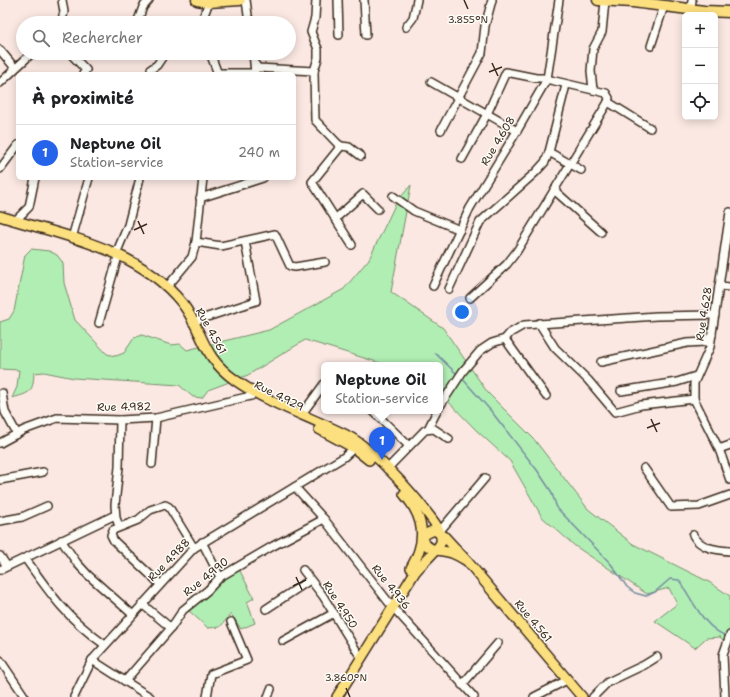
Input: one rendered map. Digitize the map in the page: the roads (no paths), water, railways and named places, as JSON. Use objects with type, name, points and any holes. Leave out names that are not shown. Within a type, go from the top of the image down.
[{"type":"highway","points":[[197,0],[209,2],[241,0]]},
{"type":"highway","points":[[602,0],[633,1],[664,6],[691,5],[702,12]]},
{"type":"highway","points":[[718,12],[730,12]]},
{"type":"main road","name":"Rue 4.561","points":[[0,216],[72,238],[139,265],[167,287],[183,305],[210,356],[225,373],[255,392],[349,436],[368,450],[419,502],[439,532],[466,561],[582,697]]},
{"type":"main road","name":"Rue 4.929","points":[[0,221],[117,257],[142,273],[167,293],[184,315],[206,359],[212,367],[231,384],[251,396],[364,454],[408,499],[418,517],[422,539],[415,562],[392,606],[336,697]]},
{"type":"main road","points":[[438,548],[427,547],[422,539],[424,535],[430,531],[439,532]]},
{"type":"main road","name":"Rue 4.561","points":[[439,532],[441,537],[438,548],[452,553],[466,561]]},
{"type":"main road","name":"Rue 4.929","points":[[330,697],[358,653],[423,561],[438,548]]},
{"type":"street","points":[[62,0],[64,12],[63,16]]},
{"type":"street","points":[[140,16],[143,8],[149,0]]},
{"type":"street","points":[[241,0],[247,16]]},
{"type":"street","points":[[316,0],[315,18],[312,32],[318,50],[318,58],[314,71],[315,120],[318,125],[341,146],[349,147],[361,156]]},
{"type":"street","points":[[338,0],[339,35]]},
{"type":"street","points":[[364,0],[366,36]]},
{"type":"street","points":[[406,27],[413,18],[417,0]]},
{"type":"street","points":[[441,130],[482,53],[485,26],[492,0]]},
{"type":"street","name":"Rue 4.608","points":[[433,286],[470,208],[547,79],[559,0]]},
{"type":"street","points":[[593,90],[590,71],[593,49],[602,32],[602,0]]},
{"type":"street","points":[[203,16],[209,2]]},
{"type":"street","points":[[651,46],[664,6]]},
{"type":"street","points":[[0,50],[15,68]]},
{"type":"street","points":[[0,83],[24,60]]},
{"type":"street","points":[[77,60],[86,70],[84,72]]},
{"type":"street","points":[[151,69],[157,65],[160,60]]},
{"type":"street","points":[[212,60],[217,72]]},
{"type":"street","points":[[254,60],[254,72]]},
{"type":"street","points":[[255,64],[258,68],[314,71]]},
{"type":"street","points":[[462,159],[487,114],[506,72],[547,79],[566,85],[606,93],[609,98],[608,102],[512,257],[470,298]]},
{"type":"street","points":[[431,82],[517,131]]},
{"type":"street","points":[[449,289],[480,222],[536,172],[545,162],[549,152],[566,85]]},
{"type":"street","points":[[608,102],[650,128]]},
{"type":"street","points":[[341,146],[312,182],[352,245]]},
{"type":"street","points":[[0,169],[16,147]]},
{"type":"street","points":[[549,152],[581,170]]},
{"type":"street","points":[[15,221],[29,207],[35,180]]},
{"type":"street","points":[[72,238],[88,180]]},
{"type":"street","points":[[99,323],[117,257],[128,225],[139,180]]},
{"type":"street","points":[[167,287],[190,260],[196,242],[202,180]]},
{"type":"street","points":[[200,198],[257,180]]},
{"type":"street","points":[[554,190],[601,232]]},
{"type":"street","points":[[335,218],[363,194],[378,208]]},
{"type":"street","points":[[393,196],[414,211],[460,230]]},
{"type":"street","name":"Rue 4.628","points":[[730,212],[710,347],[696,376],[692,391],[694,399],[719,450],[730,480]]},
{"type":"street","points":[[196,242],[221,246],[275,234],[290,266],[294,267],[325,262]]},
{"type":"street","points":[[192,322],[256,301],[245,241]]},
{"type":"street","points":[[719,286],[730,287]]},
{"type":"street","points":[[443,401],[463,371],[480,351],[492,343],[505,340],[510,333],[517,328],[540,323],[657,316],[715,315]]},
{"type":"street","points":[[540,323],[555,348],[588,380],[615,412],[652,403],[694,399]]},
{"type":"street","points":[[600,362],[688,343],[705,342],[712,335]]},
{"type":"street","points":[[505,340],[546,396]]},
{"type":"street","points":[[621,391],[677,382],[696,376]]},
{"type":"street","points":[[302,414],[321,388]]},
{"type":"street","points":[[2,393],[3,412],[18,434]]},
{"type":"street","name":"Rue 4.982","points":[[0,443],[57,418],[120,420],[156,418],[251,396]]},
{"type":"street","points":[[376,414],[409,446]]},
{"type":"street","points":[[387,469],[428,429],[436,414]]},
{"type":"street","points":[[152,464],[156,418]]},
{"type":"street","points":[[120,420],[119,468],[115,515],[120,526]]},
{"type":"street","points":[[428,429],[434,429],[449,439]]},
{"type":"street","points":[[719,450],[730,445]]},
{"type":"street","name":"Rue 4.988","points":[[74,697],[92,660],[132,614],[194,548],[344,457],[354,448]]},
{"type":"street","points":[[644,468],[670,507],[683,508],[699,506],[730,495]]},
{"type":"street","points":[[0,480],[43,472]]},
{"type":"street","points":[[439,532],[485,478]]},
{"type":"street","name":"Rue 4.936","points":[[295,487],[324,519],[392,606],[474,697]]},
{"type":"street","points":[[160,584],[112,539],[111,533],[120,526],[138,520],[150,510],[165,505],[169,507],[194,548]]},
{"type":"street","points":[[0,521],[22,517],[47,506]]},
{"type":"street","points":[[0,570],[115,515]]},
{"type":"street","name":"Rue 4.990","points":[[125,681],[171,628],[183,610],[208,590],[220,577],[260,552],[324,519]]},
{"type":"street","points":[[693,535],[696,541],[708,548],[730,551]]},
{"type":"street","points":[[61,540],[76,563],[132,614]]},
{"type":"street","points":[[202,542],[220,577]]},
{"type":"street","points":[[0,556],[7,566]]},
{"type":"street","points":[[25,558],[67,614],[83,629],[105,645]]},
{"type":"street","name":"Rue 4.950","points":[[303,570],[334,613],[358,653]]},
{"type":"street","points":[[266,609],[310,580]]},
{"type":"street","points":[[142,604],[171,628]]},
{"type":"street","points":[[283,641],[334,613]]},
{"type":"street","points":[[207,697],[211,674],[247,660],[231,622]]},
{"type":"street","points":[[725,697],[723,655],[729,638]]},
{"type":"street","points":[[462,685],[498,643]]},
{"type":"street","points":[[593,697],[608,682],[644,665],[657,656]]},
{"type":"street","points":[[0,660],[25,697]]},
{"type":"street","points":[[92,660],[148,697]]},
{"type":"street","points":[[534,697],[567,680]]},
{"type":"street","points":[[268,697],[271,689]]},
{"type":"waterway","points":[[435,353],[458,375]]},
{"type":"waterway","points":[[461,377],[491,411],[537,470],[551,491],[557,508],[611,564],[627,587],[635,593],[646,596],[655,592],[670,579],[679,580],[705,620],[712,627],[727,636]]},
{"type":"place","name":"Neptune Oil","points":[[382,460]]}]
